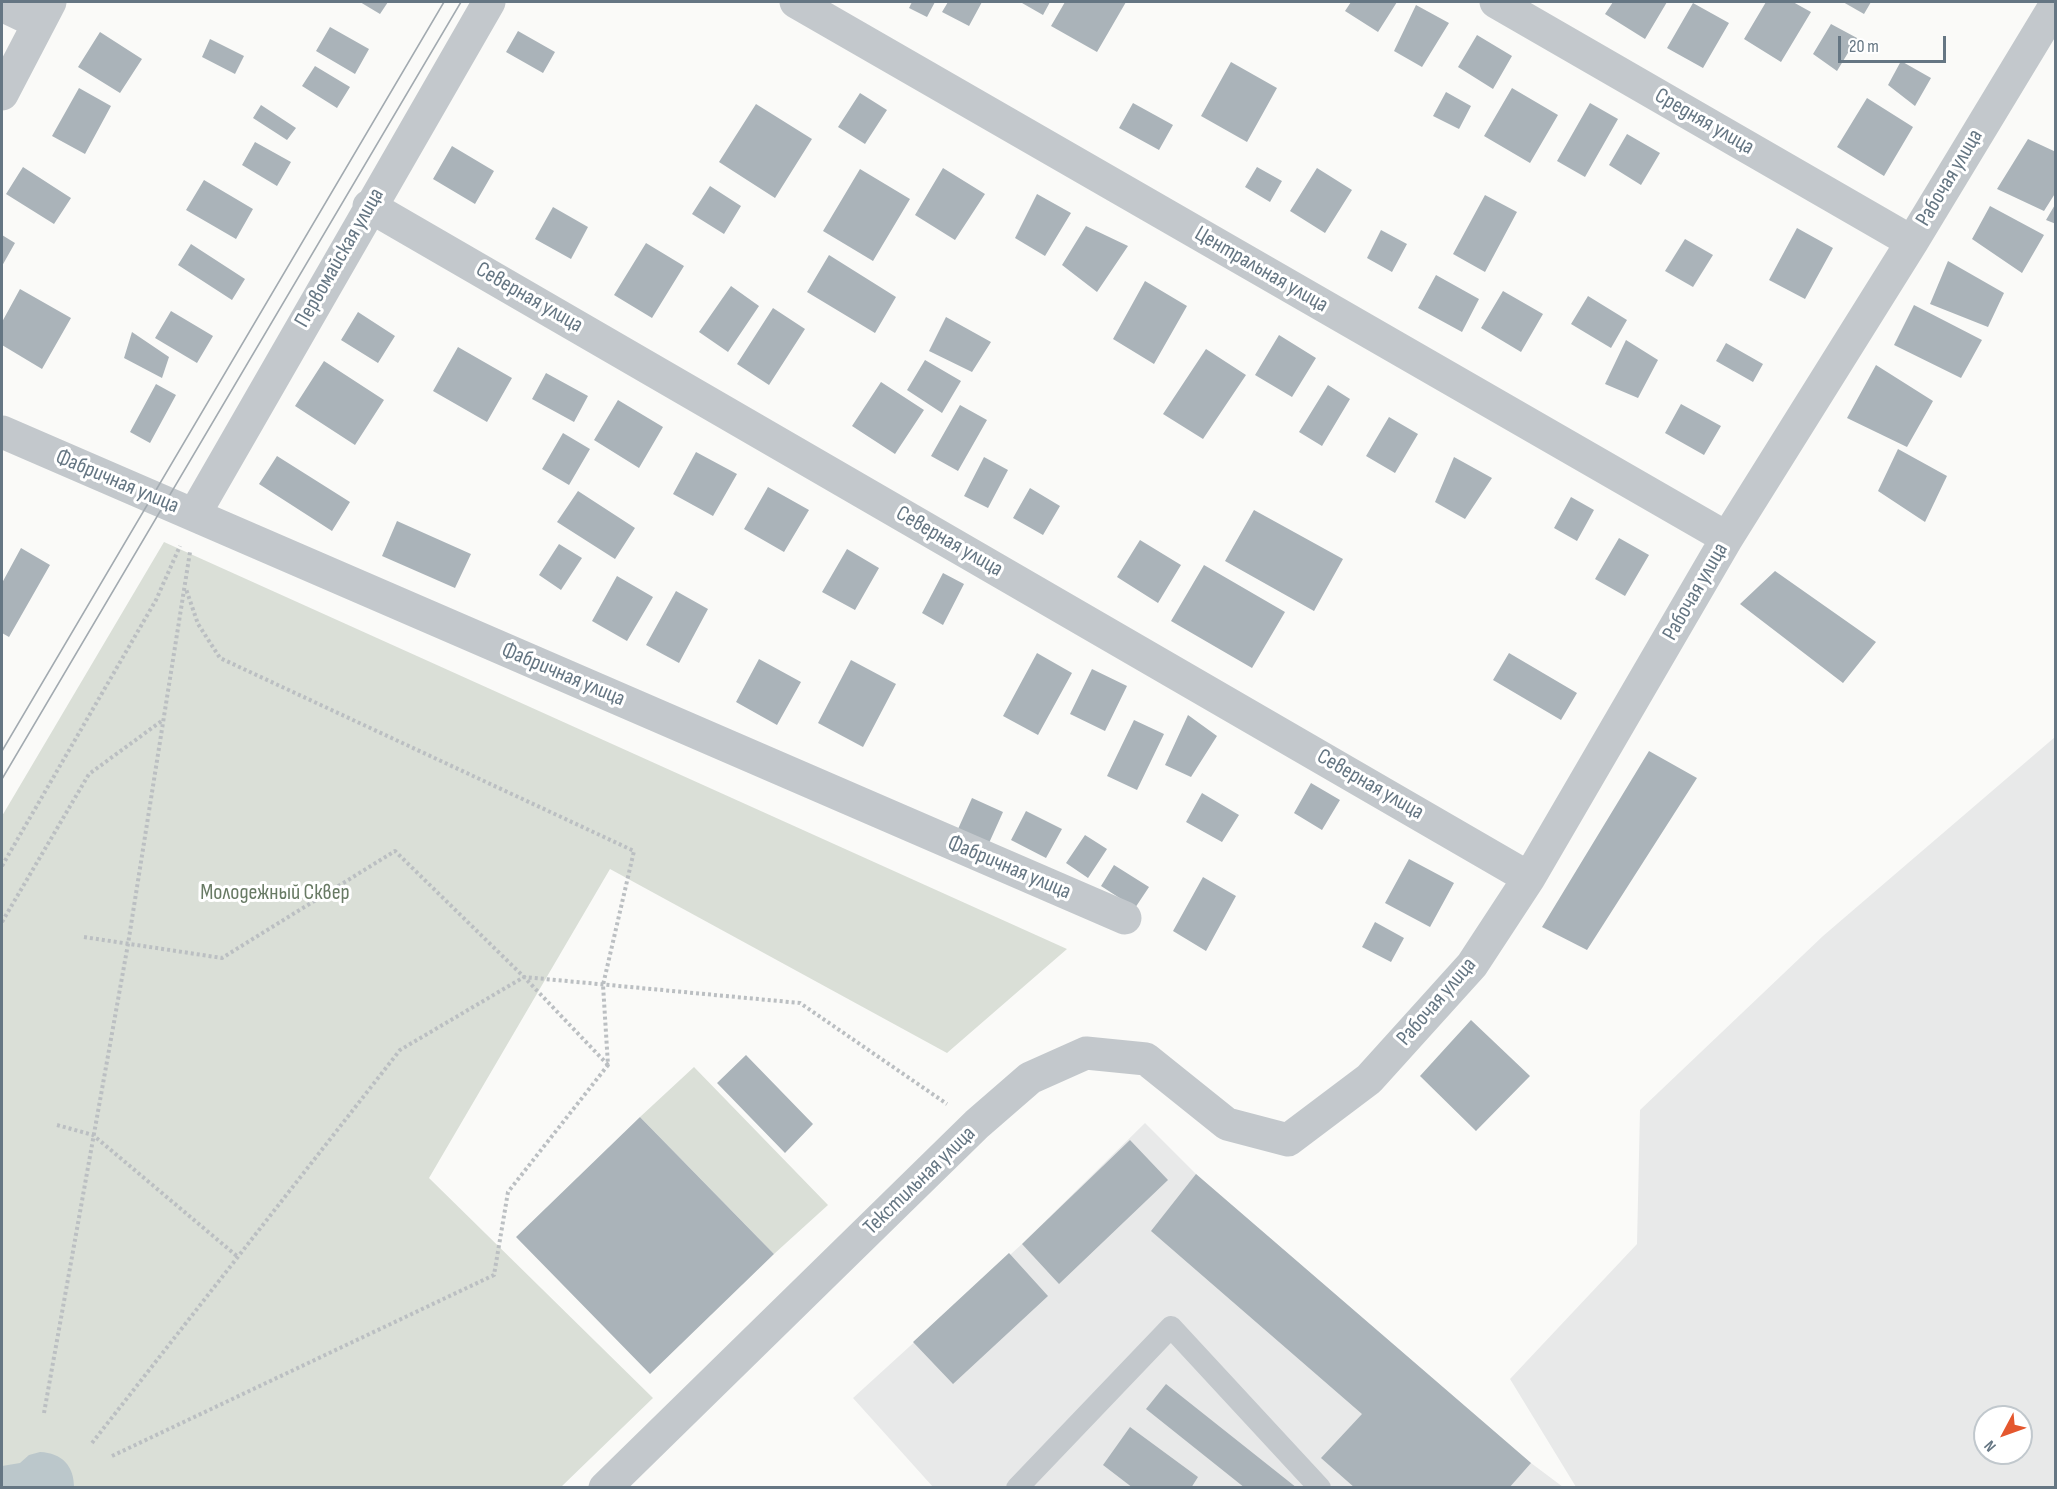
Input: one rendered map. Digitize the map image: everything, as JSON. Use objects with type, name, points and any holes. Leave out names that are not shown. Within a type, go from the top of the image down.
[{"type":"street","name":"Первомайская улица","points":[[194,515],[369,206],[489,2]]},
{"type":"street","name":"Центральная улица","points":[[796,2],[1727,538]]},
{"type":"street","name":"Средняя улица","points":[[1496,2],[1912,242]]},
{"type":"street","name":"Рабочая улица","points":[[1288,1140],[1369,1079],[1472,964],[1529,878],[1727,538],[1912,242],[2055,4]]},
{"type":"street","points":[[2,5],[44,12],[2,93]]},
{"type":"street","name":"Северная улица","points":[[369,206],[1529,878]]},
{"type":"street","name":"Фабричная улица","points":[[2,432],[1125,918]]},
{"type":"street","name":"Текстильная улица","points":[[605,1488],[978,1124],[1030,1078],[1086,1053],[1146,1059],[1227,1124],[1288,1140]]},
{"type":"lane","points":[[1017,1488],[1171,1328],[1320,1488]]},
{"type":"path","points":[[44,1413],[128,944],[186,589],[194,515]]},
{"type":"path","points":[[2,866],[156,600],[194,515]]},
{"type":"path","points":[[112,1456],[494,1275],[508,1192],[608,1065],[603,985],[634,851],[220,658],[198,624],[186,589]]},
{"type":"path","points":[[2,922],[88,774],[163,720]]},
{"type":"path","points":[[84,937],[222,958],[395,851],[524,978],[608,1065]]},
{"type":"path","points":[[92,1443],[400,1050],[524,978],[800,1003],[978,1124]]},
{"type":"path","points":[[57,1125],[93,1136],[238,1257]]},
{"type":"shaded area","points":[[2055,737],[2055,1487],[1576,1487],[1510,1379],[1637,1244],[1640,1110],[1823,936]]},
{"type":"shaded area","points":[[1145,1123],[1196,1174],[1531,1463],[1563,1487],[933,1487],[853,1398],[1022,1244]]},
{"type":"shaded area","points":[[40,1452],[55,1455],[65,1462],[72,1473],[74,1487],[2,1487],[2,1466],[20,1463],[29,1455]]},
{"type":"green space","name":"Молодежный Сквер","points":[[164,542],[1067,949],[947,1053],[610,869],[429,1178],[653,1398],[561,1487],[2,1488],[2,816]]},
{"type":"green space","points":[[694,1067],[828,1205],[774,1254],[640,1117]]},
{"type":"building","points":[[360,2],[388,2],[380,14]]},
{"type":"building","points":[[912,2],[935,2],[927,17],[909,8]]},
{"type":"building","points":[[948,2],[982,2],[969,26],[942,12]]},
{"type":"building","points":[[1023,2],[1050,2],[1043,15]]},
{"type":"building","points":[[1065,2],[1126,2],[1097,52],[1051,26]]},
{"type":"building","points":[[1351,2],[1397,2],[1378,32],[1345,11]]},
{"type":"building","points":[[1613,2],[1667,2],[1645,39],[1605,14]]},
{"type":"building","points":[[1766,2],[1793,2],[1811,12],[1781,62],[1744,39]]},
{"type":"building","points":[[1843,2],[1871,2],[1864,14]]},
{"type":"building","points":[[1693,3],[1729,23],[1703,68],[1667,48]]},
{"type":"building","points":[[1416,5],[1449,23],[1422,67],[1394,51]]},
{"type":"building","points":[[1831,24],[1857,38],[1837,71],[1813,54]]},
{"type":"building","points":[[330,27],[369,49],[355,74],[316,51]]},
{"type":"building","points":[[518,31],[555,52],[543,73],[506,52]]},
{"type":"building","points":[[100,32],[142,59],[120,93],[78,67]]},
{"type":"building","points":[[1477,35],[1512,56],[1493,89],[1458,67]]},
{"type":"building","points":[[210,39],[244,56],[235,74],[202,57]]},
{"type":"building","points":[[1901,61],[1931,78],[1915,106],[1888,85]]},
{"type":"building","points":[[1231,62],[1277,88],[1247,142],[1201,116]]},
{"type":"building","points":[[315,66],[350,87],[337,108],[302,86]]},
{"type":"building","points":[[79,88],[111,106],[85,154],[52,136]]},
{"type":"building","points":[[1512,88],[1558,115],[1530,163],[1484,136]]},
{"type":"building","points":[[1446,92],[1471,106],[1459,129],[1433,116]]},
{"type":"building","points":[[860,93],[887,110],[865,144],[838,127]]},
{"type":"building","points":[[1867,98],[1913,127],[1884,176],[1837,147]]},
{"type":"building","points":[[1133,103],[1173,125],[1159,150],[1119,128]]},
{"type":"building","points":[[1590,103],[1618,119],[1585,177],[1557,161]]},
{"type":"building","points":[[756,104],[812,139],[775,198],[719,162]]},
{"type":"building","points":[[261,105],[296,128],[287,140],[253,118]]},
{"type":"building","points":[[1627,134],[1660,153],[1641,185],[1609,165]]},
{"type":"building","points":[[2028,139],[2056,152],[2056,192],[2044,211],[1997,189]]},
{"type":"building","points":[[255,142],[291,162],[277,186],[242,165]]},
{"type":"building","points":[[452,146],[494,171],[475,204],[433,179]]},
{"type":"building","points":[[23,167],[71,198],[54,224],[6,194]]},
{"type":"building","points":[[1257,167],[1282,181],[1270,202],[1245,187]]},
{"type":"building","points":[[943,168],[985,194],[955,240],[915,215]]},
{"type":"building","points":[[1317,168],[1352,190],[1325,233],[1290,211]]},
{"type":"building","points":[[860,169],[910,199],[873,261],[823,231]]},
{"type":"building","points":[[204,180],[253,209],[236,239],[186,210]]},
{"type":"building","points":[[710,186],[741,206],[724,234],[692,214]]},
{"type":"building","points":[[1037,194],[1071,213],[1045,256],[1015,238]]},
{"type":"building","points":[[1485,195],[1517,212],[1485,272],[1453,254]]},
{"type":"building","points":[[2056,203],[2056,224],[2046,220]]},
{"type":"building","points":[[1990,206],[2044,235],[2022,273],[1972,239]]},
{"type":"building","points":[[553,207],[588,227],[571,259],[535,239]]},
{"type":"building","points":[[1086,226],[1128,246],[1097,292],[1062,265]]},
{"type":"building","points":[[1797,228],[1833,248],[1805,299],[1769,280]]},
{"type":"building","points":[[1381,230],[1407,244],[1392,272],[1367,258]]},
{"type":"building","points":[[2,235],[15,243],[2,266]]},
{"type":"building","points":[[1685,239],[1713,255],[1693,287],[1665,271]]},
{"type":"building","points":[[646,243],[684,266],[652,318],[614,295]]},
{"type":"building","points":[[191,244],[245,279],[232,300],[178,265]]},
{"type":"building","points":[[829,255],[896,297],[875,333],[807,292]]},
{"type":"building","points":[[1948,261],[2004,293],[1988,327],[1930,304]]},
{"type":"building","points":[[1436,275],[1479,299],[1462,332],[1418,308]]},
{"type":"building","points":[[1145,281],[1187,306],[1154,364],[1113,339]]},
{"type":"building","points":[[731,286],[759,306],[728,352],[699,332]]},
{"type":"building","points":[[20,289],[71,318],[42,369],[2,345],[2,322]]},
{"type":"building","points":[[1503,291],[1543,314],[1521,352],[1481,328]]},
{"type":"building","points":[[1588,296],[1627,320],[1611,348],[1571,324]]},
{"type":"building","points":[[1914,305],[1982,340],[1961,378],[1894,345]]},
{"type":"building","points":[[773,308],[805,329],[769,385],[737,364]]},
{"type":"building","points":[[171,311],[213,336],[197,363],[155,338]]},
{"type":"building","points":[[358,312],[395,336],[378,363],[341,340]]},
{"type":"building","points":[[946,317],[991,342],[972,372],[929,351]]},
{"type":"building","points":[[132,332],[169,357],[162,378],[124,358]]},
{"type":"building","points":[[1279,335],[1316,358],[1292,397],[1255,375]]},
{"type":"building","points":[[1626,340],[1658,360],[1638,398],[1605,384]]},
{"type":"building","points":[[1726,343],[1763,364],[1753,382],[1716,361]]},
{"type":"building","points":[[458,347],[512,378],[487,422],[433,391]]},
{"type":"building","points":[[1206,349],[1246,375],[1203,439],[1163,414]]},
{"type":"building","points":[[925,360],[961,381],[942,413],[907,390]]},
{"type":"building","points":[[324,361],[384,400],[355,445],[295,406]]},
{"type":"building","points":[[1876,365],[1933,401],[1907,447],[1847,418]]},
{"type":"building","points":[[546,373],[588,396],[574,422],[532,399]]},
{"type":"building","points":[[881,382],[924,410],[895,454],[852,426]]},
{"type":"building","points":[[156,384],[176,395],[150,443],[130,432]]},
{"type":"building","points":[[1328,385],[1350,399],[1322,446],[1299,432]]},
{"type":"building","points":[[618,400],[663,427],[639,468],[594,440]]},
{"type":"building","points":[[1681,404],[1721,426],[1704,455],[1665,433]]},
{"type":"building","points":[[960,405],[987,420],[958,471],[931,456]]},
{"type":"building","points":[[1389,417],[1418,434],[1395,473],[1366,456]]},
{"type":"building","points":[[563,433],[590,449],[569,485],[542,469]]},
{"type":"building","points":[[1898,449],[1947,476],[1925,522],[1878,491]]},
{"type":"building","points":[[696,452],[737,474],[713,516],[673,494]]},
{"type":"building","points":[[277,456],[350,502],[332,531],[259,484]]},
{"type":"building","points":[[984,457],[1008,470],[988,508],[964,496]]},
{"type":"building","points":[[1454,457],[1492,478],[1465,519],[1435,502]]},
{"type":"building","points":[[768,487],[809,510],[784,552],[744,529]]},
{"type":"building","points":[[1030,488],[1060,506],[1043,535],[1013,518]]},
{"type":"building","points":[[578,491],[635,528],[615,559],[557,522]]},
{"type":"building","points":[[1571,497],[1594,510],[1577,541],[1554,528]]},
{"type":"building","points":[[1254,510],[1343,559],[1314,611],[1225,561]]},
{"type":"building","points":[[397,521],[471,554],[455,588],[382,556]]},
{"type":"building","points":[[1619,538],[1649,555],[1625,596],[1595,579]]},
{"type":"building","points":[[1140,540],[1181,565],[1158,603],[1117,577]]},
{"type":"building","points":[[559,544],[582,558],[561,590],[539,575]]},
{"type":"building","points":[[21,548],[50,565],[9,637],[2,633],[2,583]]},
{"type":"building","points":[[847,549],[879,568],[855,610],[822,592]]},
{"type":"building","points":[[1204,565],[1285,612],[1252,668],[1171,621]]},
{"type":"building","points":[[1775,571],[1876,642],[1843,683],[1740,604]]},
{"type":"building","points":[[943,573],[964,584],[943,625],[922,613]]},
{"type":"building","points":[[617,576],[653,597],[627,641],[592,621]]},
{"type":"building","points":[[676,591],[708,609],[679,663],[646,645]]},
{"type":"building","points":[[1037,653],[1072,673],[1038,735],[1003,716]]},
{"type":"building","points":[[1509,653],[1577,693],[1561,720],[1493,680]]},
{"type":"building","points":[[759,659],[801,682],[777,725],[736,702]]},
{"type":"building","points":[[851,660],[896,684],[863,747],[818,723]]},
{"type":"building","points":[[1092,669],[1127,686],[1105,731],[1070,714]]},
{"type":"building","points":[[1188,715],[1217,736],[1191,777],[1165,765]]},
{"type":"building","points":[[1134,720],[1164,734],[1137,790],[1107,776]]},
{"type":"building","points":[[1649,751],[1697,778],[1587,950],[1542,927]]},
{"type":"building","points":[[1311,783],[1340,800],[1322,830],[1294,813]]},
{"type":"building","points":[[1202,793],[1239,815],[1222,842],[1186,822]]},
{"type":"building","points":[[972,798],[1003,812],[989,843],[958,829]]},
{"type":"building","points":[[1026,811],[1062,829],[1046,858],[1011,840]]},
{"type":"building","points":[[1085,835],[1107,849],[1088,878],[1066,863]]},
{"type":"building","points":[[1409,859],[1454,883],[1430,927],[1385,903]]},
{"type":"building","points":[[1114,865],[1149,887],[1135,908],[1101,886]]},
{"type":"building","points":[[1203,877],[1236,896],[1206,951],[1173,931]]},
{"type":"building","points":[[1375,922],[1404,938],[1391,962],[1362,947]]},
{"type":"building","points":[[1471,1020],[1530,1076],[1476,1131],[1420,1076]]},
{"type":"building","points":[[746,1055],[813,1124],[785,1153],[717,1083]]},
{"type":"building","points":[[640,1117],[774,1254],[650,1374],[516,1237]]},
{"type":"building","points":[[1130,1140],[1168,1180],[1059,1284],[1022,1244]]},
{"type":"building","points":[[1196,1174],[1531,1463],[1509,1488],[1355,1488],[1321,1458],[1362,1414],[1151,1231]]},
{"type":"building","points":[[1009,1253],[1048,1296],[953,1384],[913,1342]]},
{"type":"building","points":[[1166,1384],[1297,1488],[1245,1488],[1146,1409]]},
{"type":"building","points":[[1130,1427],[1198,1477],[1191,1488],[1133,1488],[1103,1465]]},
{"type":"tram line","points":[[2,751],[444,2]]},
{"type":"tram line","points":[[2,779],[461,2]]}]
